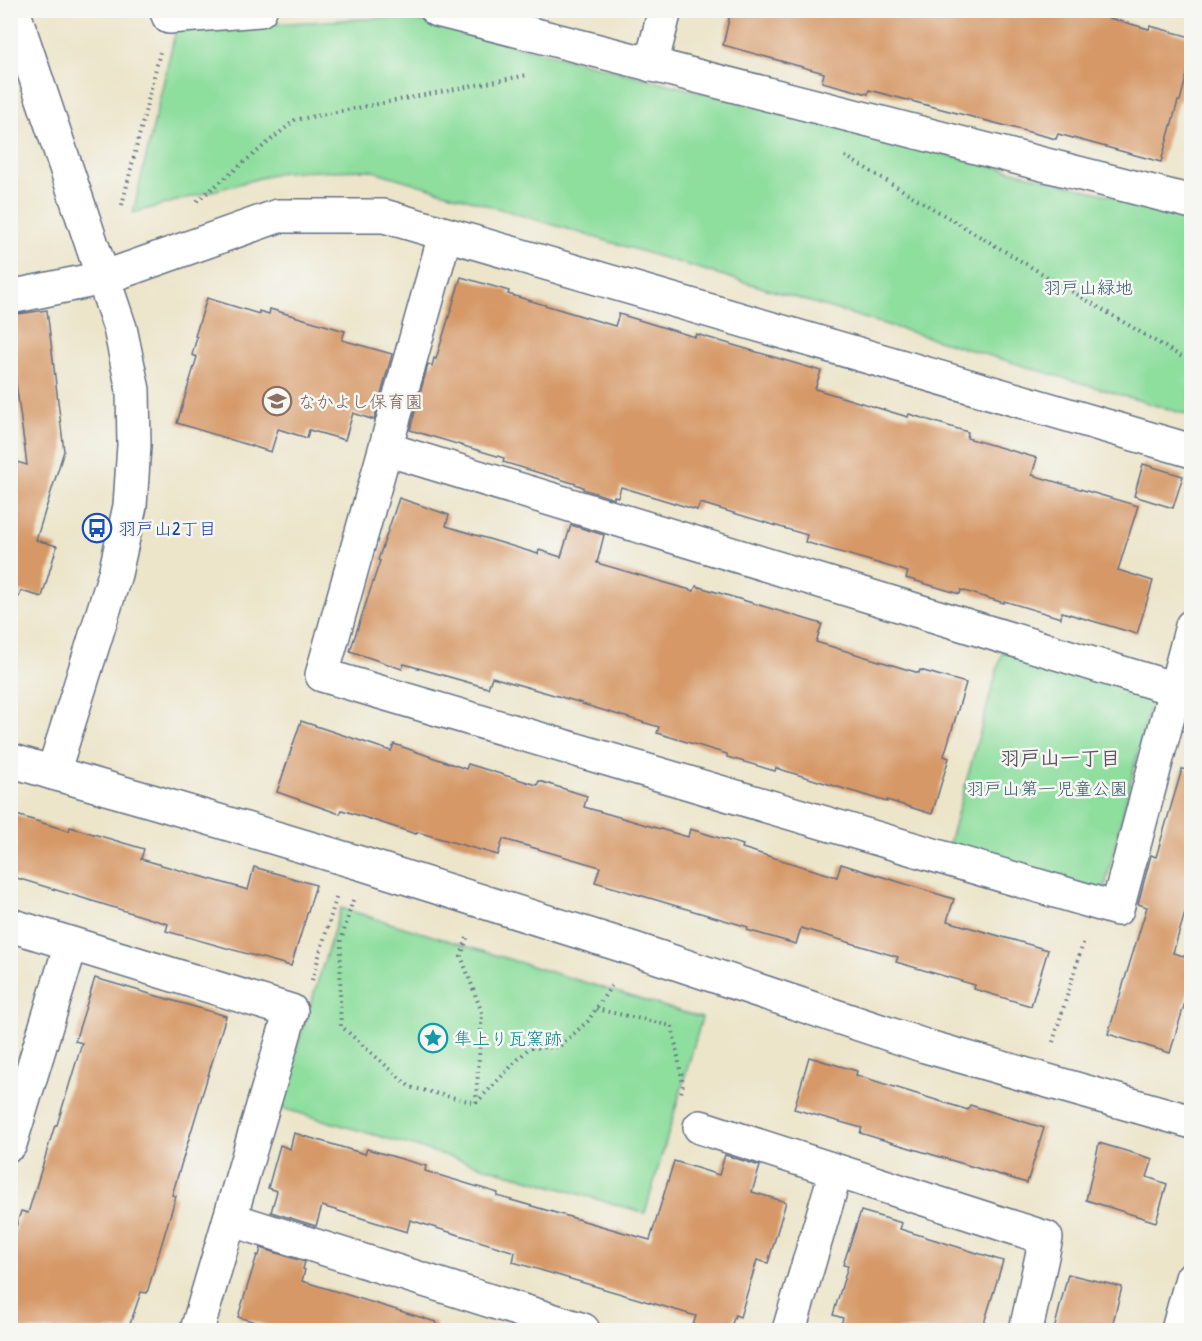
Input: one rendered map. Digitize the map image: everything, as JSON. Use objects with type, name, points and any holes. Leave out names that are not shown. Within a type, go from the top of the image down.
[{"type":"street","points":[[13,10],[19,56],[103,278],[120,328],[133,390],[134,445],[130,506],[115,574],[53,774]]},
{"type":"street","points":[[167,14],[260,10]]},
{"type":"street","points":[[437,10],[1191,202]]},
{"type":"street","points":[[651,65],[665,10]]},
{"type":"street","points":[[10,297],[103,278],[278,216],[384,216],[1191,451]]},
{"type":"street","points":[[446,235],[322,675],[1117,909],[1191,626]]},
{"type":"street","points":[[386,449],[1175,689]]},
{"type":"street","points":[[10,760],[363,864],[634,949],[914,1043],[1191,1122]]},
{"type":"street","points":[[10,925],[291,1011],[196,1330]]},
{"type":"street","points":[[10,1144],[71,944]]},
{"type":"street","points":[[700,1127],[1046,1238],[1026,1330]]},
{"type":"street","points":[[789,1330],[836,1171]]},
{"type":"street","points":[[230,1219],[583,1330]]},
{"type":"street","points":[[1178,1330],[1191,1278]]},
{"type":"path","points":[[120,210],[167,14]]},
{"type":"path","points":[[195,203],[295,120],[538,73]]},
{"type":"path","points":[[843,156],[1191,363]]},
{"type":"path","points":[[311,981],[339,889]]},
{"type":"path","points":[[355,893],[341,941],[341,1026],[410,1087],[476,1103]]},
{"type":"path","points":[[1042,1080],[1095,903]]},
{"type":"path","points":[[467,938],[461,956],[482,1013],[476,1103]]},
{"type":"path","points":[[476,1103],[529,1048],[560,1047],[588,1021],[634,949]]},
{"type":"path","points":[[596,1009],[672,1026],[683,1084]]},
{"type":"green space","name":"羽戸山緑地","points":[[403,17],[1191,216],[1191,416],[370,170],[282,172],[133,213],[176,29]]},
{"type":"green space","name":"羽戸山第一児童公園","points":[[1003,649],[1152,695],[1103,895],[948,847]]},
{"type":"green space","points":[[341,908],[702,1018],[645,1213],[278,1107]]},
{"type":"building","points":[[731,10],[1080,10],[1149,29],[1150,26],[1191,37],[1191,59],[1161,162],[1058,134],[1056,139],[869,90],[868,94],[822,82],[824,73],[723,45]]},
{"type":"building","points":[[461,277],[509,291],[508,294],[615,326],[619,314],[821,371],[815,389],[968,432],[967,438],[1037,458],[1032,475],[1138,506],[1118,570],[1153,581],[1137,634],[1062,612],[1061,618],[1004,601],[1004,603],[961,590],[960,594],[906,578],[908,572],[805,542],[807,535],[700,503],[697,510],[621,487],[618,497],[614,496],[614,499],[583,489],[573,483],[503,462],[504,458],[410,430],[428,364],[432,366],[434,358],[436,359]]},
{"type":"building","points":[[207,298],[259,314],[259,311],[269,314],[270,309],[345,331],[342,340],[392,354],[374,420],[353,413],[345,440],[309,430],[307,438],[278,429],[271,452],[177,423],[197,357],[192,355],[197,337],[195,336]]},
{"type":"building","points":[[47,310],[64,451],[36,540],[57,546],[42,597],[21,591],[19,597],[10,596],[10,460],[27,465],[15,375],[10,375],[10,315]]},
{"type":"building","points":[[1143,464],[1183,476],[1173,508],[1134,496]]},
{"type":"building","points":[[399,498],[449,515],[446,526],[538,554],[539,550],[561,557],[571,525],[604,535],[597,563],[694,591],[696,586],[822,624],[816,642],[919,673],[920,670],[966,683],[944,756],[949,758],[932,814],[776,768],[775,771],[727,757],[727,754],[657,733],[659,727],[492,677],[488,688],[404,664],[402,669],[350,651]]},
{"type":"building","points":[[301,721],[391,751],[394,744],[466,769],[468,764],[537,785],[539,781],[587,796],[584,807],[688,837],[690,829],[743,845],[742,848],[837,877],[841,864],[954,899],[947,921],[1048,950],[1031,1006],[974,989],[975,985],[896,962],[898,957],[801,928],[796,944],[747,930],[748,927],[595,882],[600,867],[503,839],[498,855],[417,832],[416,834],[342,810],[340,814],[277,792]]},
{"type":"building","points":[[1182,769],[1191,770],[1191,893],[1173,953],[1191,958],[1191,982],[1170,1053],[1108,1034],[1147,907],[1138,904],[1151,855],[1156,857]]},
{"type":"building","points":[[10,813],[69,831],[70,827],[144,849],[141,859],[248,890],[254,867],[316,885],[291,966],[166,931],[168,924],[10,876]]},
{"type":"building","points":[[95,978],[226,1016],[172,1195],[176,1196],[147,1293],[141,1292],[128,1330],[10,1330],[10,1246],[21,1211],[28,1213],[55,1125],[57,1125],[82,1043],[75,1041]]},
{"type":"building","points":[[809,1057],[857,1071],[856,1075],[968,1110],[970,1105],[1044,1128],[1027,1183],[860,1133],[862,1128],[794,1109]]},
{"type":"building","points":[[294,1133],[365,1154],[367,1149],[426,1166],[425,1171],[498,1193],[497,1196],[650,1240],[674,1161],[719,1175],[725,1155],[760,1166],[752,1192],[786,1202],[768,1263],[757,1260],[740,1317],[735,1315],[730,1330],[711,1330],[693,1325],[696,1316],[513,1262],[515,1252],[410,1220],[407,1232],[322,1206],[316,1226],[271,1212],[277,1191],[268,1188],[280,1145],[290,1149]]},
{"type":"building","points":[[1099,1143],[1153,1159],[1147,1177],[1167,1184],[1156,1222],[1086,1200]]},
{"type":"building","points":[[861,1211],[902,1223],[900,1229],[1003,1261],[982,1330],[839,1330],[843,1318],[833,1315],[848,1266],[843,1265]]},
{"type":"building","points":[[261,1248],[305,1262],[302,1281],[436,1322],[435,1330],[282,1330],[238,1317]]},
{"type":"building","points":[[1068,1274],[1122,1287],[1111,1330],[1054,1330]]},
{"type":"place","name":"なかよし保育園","points":[[277,401]]},
{"type":"place","name":"羽戸山2丁目","points":[[97,528]]},
{"type":"place","name":"隼上り瓦窯跡","points":[[433,1038]]},
{"type":"district","name":"羽戸山一丁目","points":[[1060,757]]}]
